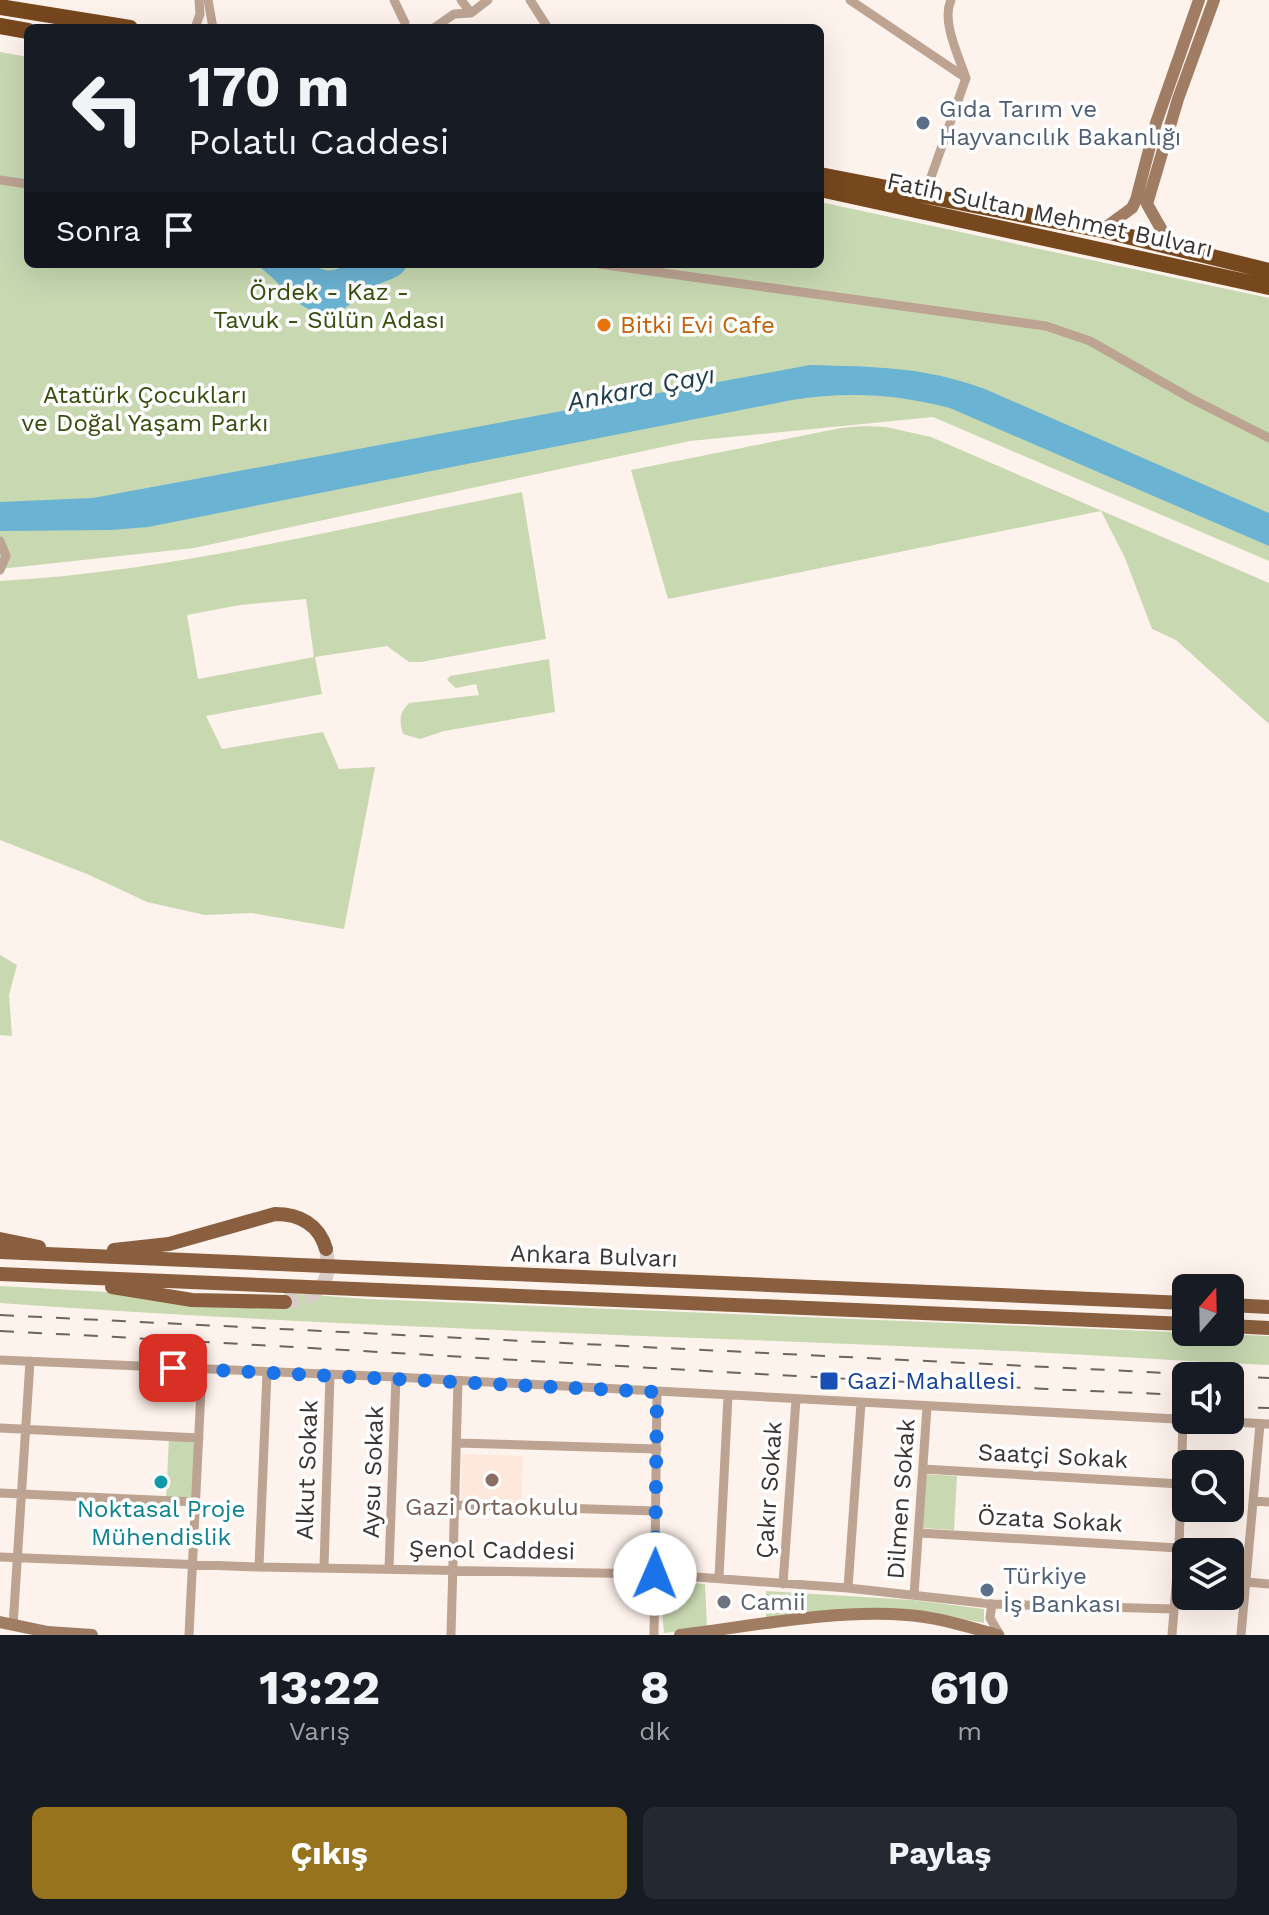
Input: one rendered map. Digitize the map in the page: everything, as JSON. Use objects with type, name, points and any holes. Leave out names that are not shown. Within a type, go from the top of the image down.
[{"type":"highway","points":[[0,7],[105,24]]},
{"type":"highway","points":[[0,26],[24,30]]},
{"type":"highway","name":"Fatih Sultan Mehmet Bulvarı","points":[[824,176],[1102,230],[1269,271]]},
{"type":"highway","name":"Fatih Sultan Mehmet Bulvarı","points":[[824,190],[1269,287]]},
{"type":"main road","points":[[1172,248],[1142,202],[1156,123],[1199,0]]},
{"type":"main road","points":[[1102,230],[1142,202],[1214,0]]},
{"type":"main road","points":[[0,1239],[73,1256],[169,1244],[275,1214],[287,1214],[305,1220],[320,1235],[326,1249]]},
{"type":"main road","name":"Ankara Bulvarı","points":[[0,1252],[1172,1302]]},
{"type":"main road","points":[[0,1274],[115,1287],[192,1300],[285,1302]]},
{"type":"main road","name":"Ankara Bulvarı","points":[[0,1274],[1172,1323]]},
{"type":"main road","points":[[1244,1306],[1269,1307]]},
{"type":"main road","points":[[1244,1327],[1269,1328]]},
{"type":"main road","points":[[681,1635],[812,1619],[908,1615],[999,1635]]},
{"type":"main road","points":[[6,1624],[92,1635]]},
{"type":"street","points":[[196,24],[200,14],[199,0]]},
{"type":"street","points":[[208,0],[212,24]]},
{"type":"street","points":[[394,0],[405,23]]},
{"type":"street","points":[[461,0],[471,13]]},
{"type":"street","points":[[440,24],[454,14],[471,13],[488,0]]},
{"type":"street","points":[[530,0],[545,24]]},
{"type":"street","points":[[850,0],[966,78]]},
{"type":"street","points":[[924,197],[966,78],[950,28],[948,6],[951,0]]},
{"type":"street","points":[[0,180],[24,183]]},
{"type":"street","points":[[628,268],[1046,326],[1090,341],[1269,438]]},
{"type":"street","points":[[0,541],[6,556],[0,570]]},
{"type":"street","points":[[0,1360],[396,1377],[1172,1420]]},
{"type":"street","points":[[6,1624],[17,1557],[30,1361]]},
{"type":"street","points":[[189,1635],[202,1369]]},
{"type":"street","points":[[259,1567],[267,1373]]},
{"type":"street","name":"Alkut Sokak","points":[[324,1567],[330,1375]]},
{"type":"street","name":"Aysu Sokak","points":[[389,1568],[396,1377]]},
{"type":"street","points":[[451,1635],[458,1381]]},
{"type":"street","points":[[654,1635],[657,1392]]},
{"type":"street","points":[[719,1577],[728,1396]]},
{"type":"street","name":"Çakır Sokak","points":[[783,1584],[796,1399]]},
{"type":"street","points":[[848,1588],[861,1403]]},
{"type":"street","name":"Dilmen Sokak","points":[[914,1595],[927,1407]]},
{"type":"street","points":[[1241,1635],[1253,1501],[1264,1424],[1244,1423]]},
{"type":"street","points":[[0,1428],[199,1438]]},
{"type":"street","points":[[457,1443],[657,1449]]},
{"type":"street","name":"Saatçi Sokak","points":[[923,1469],[1172,1483]]},
{"type":"street","points":[[0,1493],[196,1502]]},
{"type":"street","points":[[1253,1501],[1269,1502]]},
{"type":"street","points":[[456,1505],[657,1511]]},
{"type":"street","name":"Özata Sokak","points":[[919,1533],[1172,1548]]},
{"type":"street","name":"Şenol Caddesi","points":[[0,1557],[259,1567],[655,1574],[848,1588],[992,1604],[1172,1609]]},
{"type":"street","points":[[1246,1582],[1269,1584]]},
{"type":"street","points":[[992,1604],[990,1618],[999,1635]]},
{"type":"street","points":[[1172,1635],[1174,1610]]},
{"type":"shaded area","name":"Gazi Ortaokulu","points":[[462,1454],[523,1456],[521,1506],[461,1504]]},
{"type":"green space","name":"Atatürk Çocukları ve Doğal Yaşam Parkı","points":[[0,52],[24,56],[24,268],[824,268],[824,203],[1269,298],[1269,561],[933,417],[690,441],[194,548],[0,569]]},
{"type":"green space","points":[[864,426],[886,427],[931,437],[1269,583],[1269,724],[1176,640],[1152,629],[1125,558],[1101,511],[668,599],[631,470]]},
{"type":"green space","points":[[522,492],[546,639],[421,662],[409,662],[387,646],[315,657],[322,694],[206,716],[222,749],[323,732],[339,769],[375,767],[344,929],[251,913],[205,915],[147,902],[87,874],[0,840],[0,581],[66,576],[197,557]],"holes":[[[306,599],[314,657],[198,679],[187,615],[240,605]]]},
{"type":"green space","points":[[549,659],[555,712],[444,731],[420,739],[403,734],[401,717],[409,703],[479,695],[476,684],[456,688],[447,680],[450,676]]},
{"type":"green space","points":[[0,955],[17,965],[9,995],[12,1036],[0,1035]]},
{"type":"green space","points":[[0,1286],[285,1302],[284,1293],[1172,1332],[1172,1346],[1244,1346],[1244,1335],[1269,1336],[1269,1365],[370,1324],[0,1303]]},
{"type":"green space","points":[[169,1437],[199,1438],[196,1502],[166,1501]]},
{"type":"green space","points":[[925,1474],[957,1476],[954,1530],[922,1528]]},
{"type":"green space","points":[[660,1584],[705,1584],[707,1628],[664,1633]]},
{"type":"green space","points":[[766,1591],[913,1600],[984,1609],[984,1623],[941,1615],[766,1618]]},
{"type":"water","points":[[261,268],[406,268],[342,310],[325,314],[303,306]]},
{"type":"water","points":[[810,365],[919,372],[985,389],[1269,513],[1269,546],[950,408],[891,397],[852,395],[792,400],[148,527],[0,531],[0,502],[93,498]]},
{"type":"tunnel","points":[[285,1302],[307,1297],[321,1287],[327,1271],[326,1249]]},
{"type":"railway","points":[[0,1315],[1172,1373]]},
{"type":"railway","points":[[0,1331],[1172,1394]]},
{"type":"railway","points":[[1244,1377],[1269,1378]]},
{"type":"railway","points":[[1244,1407],[1269,1408]]},
{"type":"place","name":"Gıda Tarım ve Hayvancılık Bakanlığı","points":[[923,123]]},
{"type":"place","name":"Bitki Evi Cafe","points":[[604,325]]},
{"type":"place","name":"Gazi Mahallesi","points":[[829,1381]]},
{"type":"place","name":"Gazi Ortaokulu","points":[[492,1480]]},
{"type":"place","name":"Noktasal Proje Mühendislik","points":[[161,1482]]},
{"type":"place","name":"Türkiye İş Bankası","points":[[987,1590]]},
{"type":"place","name":"Camii","points":[[724,1602]]},
{"type":"route","points":[[173,1368],[657,1392],[655,1574]]},
{"type":"park label","name":"Ördek - Kaz - Tavuk - Sülün Adası","points":[[329,306]]},
{"type":"water label","name":"Ankara Çayı","points":[[641,388]]}]
